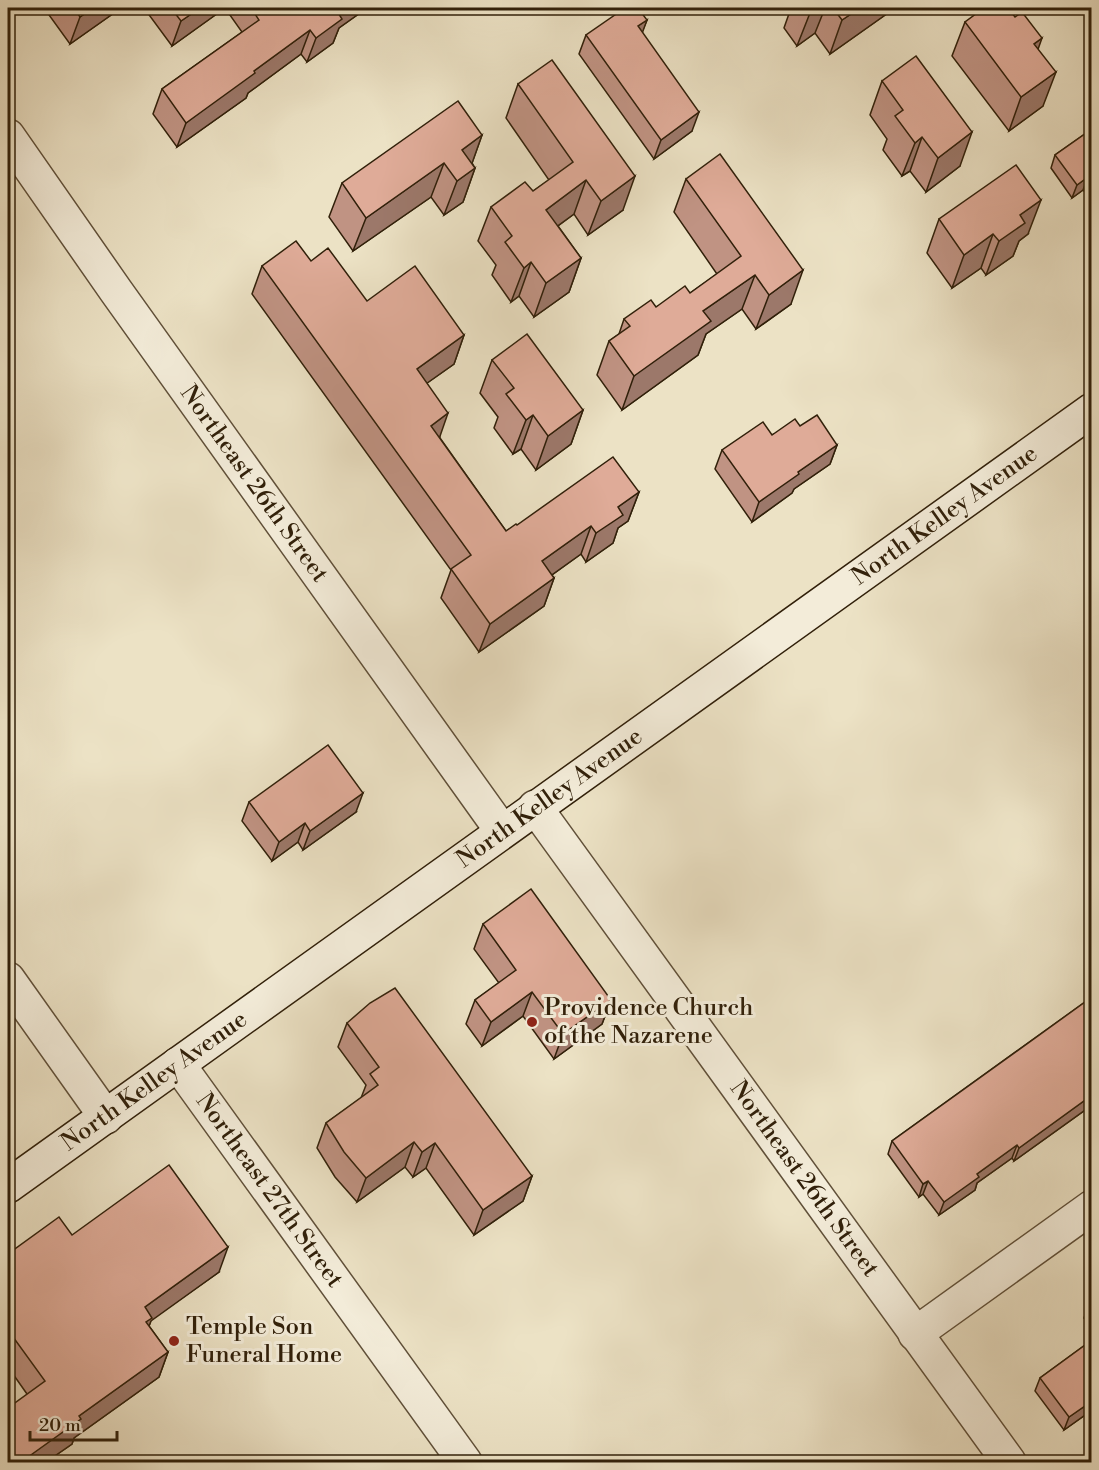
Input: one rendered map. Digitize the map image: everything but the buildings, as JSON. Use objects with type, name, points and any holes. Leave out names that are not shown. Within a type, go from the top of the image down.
[{"type":"street","name":"Northeast 26th Street","points":[[11,146],[502,831]]},
{"type":"street","name":"North Kelley Avenue","points":[[8,1186],[1092,410]]},
{"type":"street","name":"Northeast 26th Street","points":[[535,807],[1009,1462]]},
{"type":"street","points":[[8,979],[106,1117]]},
{"type":"street","name":"Northeast 27th Street","points":[[178,1064],[465,1462]]},
{"type":"street","points":[[915,1334],[1092,1207]]},
{"type":"place","name":"Providence Church of the Nazarene","points":[[532,1022]]},
{"type":"place","name":"Temple Son Funeral Home","points":[[174,1341]]}]
